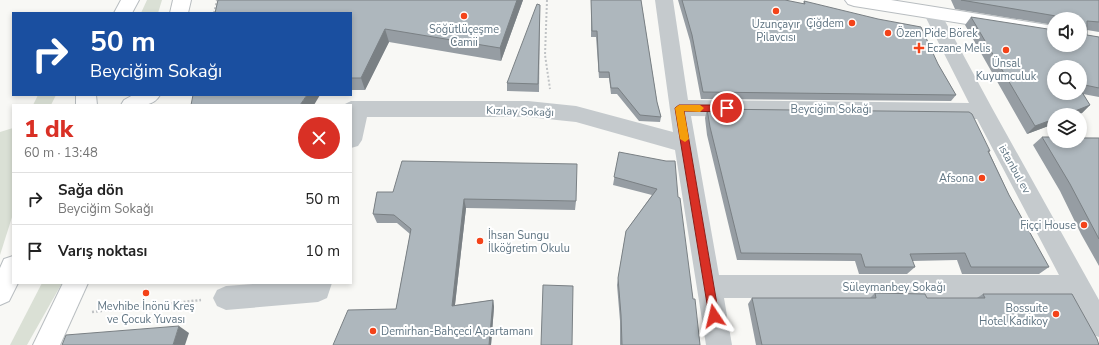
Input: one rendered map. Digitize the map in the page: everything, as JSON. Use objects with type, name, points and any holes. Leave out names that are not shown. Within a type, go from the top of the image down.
[{"type":"main road","points":[[124,12],[130,0]]},
{"type":"main road","points":[[179,12],[182,0]]},
{"type":"main road","points":[[854,0],[933,14],[1047,31]]},
{"type":"main road","points":[[133,104],[148,96]]},
{"type":"main road","points":[[0,293],[12,270]]},
{"type":"main road","points":[[46,345],[76,284]]},
{"type":"street","points":[[664,0],[679,108],[719,345]]},
{"type":"street","name":"istanbul ev","points":[[933,14],[983,111],[1080,287],[1099,325]]},
{"type":"street","name":"Beyciğim Sokağı","points":[[679,108],[983,111]]},
{"type":"street","name":"Kızılay Sokağı","points":[[354,109],[528,109],[552,111],[576,114],[685,144]]},
{"type":"street","points":[[352,130],[354,109]]},
{"type":"street","points":[[226,298],[318,290],[320,284]]},
{"type":"street","name":"Süleymanbey Sokağı","points":[[709,286],[1080,287]]},
{"type":"path","points":[[214,12],[217,0]]},
{"type":"path","points":[[547,0],[545,55],[552,111]]},
{"type":"path","points":[[60,315],[226,298]]},
{"type":"shaded area","points":[[147,0],[162,0],[158,12],[141,12]]},
{"type":"shaded area","points":[[38,96],[56,96],[52,104],[34,104]]},
{"type":"shaded area","points":[[12,128],[12,217],[0,255],[0,132]]},
{"type":"shaded area","points":[[41,284],[61,284],[27,345],[10,345]]},
{"type":"building","points":[[218,0],[517,0],[500,48],[385,29],[361,78],[352,78],[352,12],[215,12]]},
{"type":"building","points":[[591,0],[641,0],[657,102],[661,117],[640,115],[618,88],[611,88],[609,72],[599,72],[597,31],[592,31]]},
{"type":"building","points":[[682,0],[785,0],[805,4],[804,1],[878,19],[921,27],[938,64],[956,95],[703,92],[692,35]]},
{"type":"building","points":[[961,0],[1099,0],[1099,22],[1087,21],[1087,12],[1047,12],[1047,14]]},
{"type":"building","points":[[537,4],[540,5],[538,84],[507,83]]},
{"type":"building","points":[[971,17],[1047,29],[1047,52],[1087,52],[1087,35],[1099,37],[1099,88],[1087,85],[1087,60],[1047,60],[1047,100],[1087,100],[1090,105],[1082,108],[1047,108],[1047,122],[1035,126]]},
{"type":"building","points":[[193,96],[306,96],[301,104],[191,104]]},
{"type":"building","points":[[707,109],[969,112],[972,114],[990,151],[988,151],[1009,195],[1049,267],[971,267],[965,253],[910,254],[915,267],[865,267],[861,254],[741,253],[710,127]]},
{"type":"building","points":[[1042,137],[1047,137],[1047,145]]},
{"type":"building","points":[[1087,138],[1099,138],[1099,239],[1070,184],[1049,148],[1087,148]]},
{"type":"building","points":[[619,152],[666,161],[675,161],[678,197],[680,198],[693,299],[695,299],[700,345],[622,345],[618,278],[626,231],[657,189],[614,177]]},
{"type":"building","points":[[402,161],[577,164],[576,201],[464,199],[452,306],[493,300],[489,345],[333,345],[348,310],[396,309],[411,229],[394,215],[373,214],[377,192],[393,192]]},
{"type":"building","points":[[543,285],[573,286],[572,345],[541,345]]},
{"type":"building","points":[[875,293],[925,294],[927,298],[985,298],[983,294],[1072,294],[1099,345],[762,345],[752,298],[876,298]]},
{"type":"building","points":[[179,326],[173,345],[62,345],[66,335]]},
{"type":"slow traffic","points":[[685,139],[679,108],[700,108]]},
{"type":"place","name":"Uzunçayır Pilavcısı","points":[[776,11]]},
{"type":"place","name":"Söğütlüçeşme Camii","points":[[464,16]]},
{"type":"place","name":"Çiğdem","points":[[852,23]]},
{"type":"place","name":"Özen Pide Börek","points":[[888,33]]},
{"type":"place","name":"Eczane Melis","points":[[919,48]]},
{"type":"place","name":"Ünsal Kuyumculuk","points":[[1006,50]]},
{"type":"place","name":"Afsona","points":[[982,178]]},
{"type":"place","name":"Fiççi House","points":[[1084,225]]},
{"type":"place","name":"İhsan Sungu İlköğretim Okulu","points":[[480,241]]},
{"type":"place","name":"Mevhibe İnönü Kreş ve Çocuk Yuvası","points":[[146,293]]},
{"type":"place","name":"Bossuite Hotel Kadikoy","points":[[1056,314]]},
{"type":"place","name":"Demirhan-Bahçeci Apartamanı","points":[[373,331]]},
{"type":"route","points":[[714,316],[679,108],[727,108]]}]
